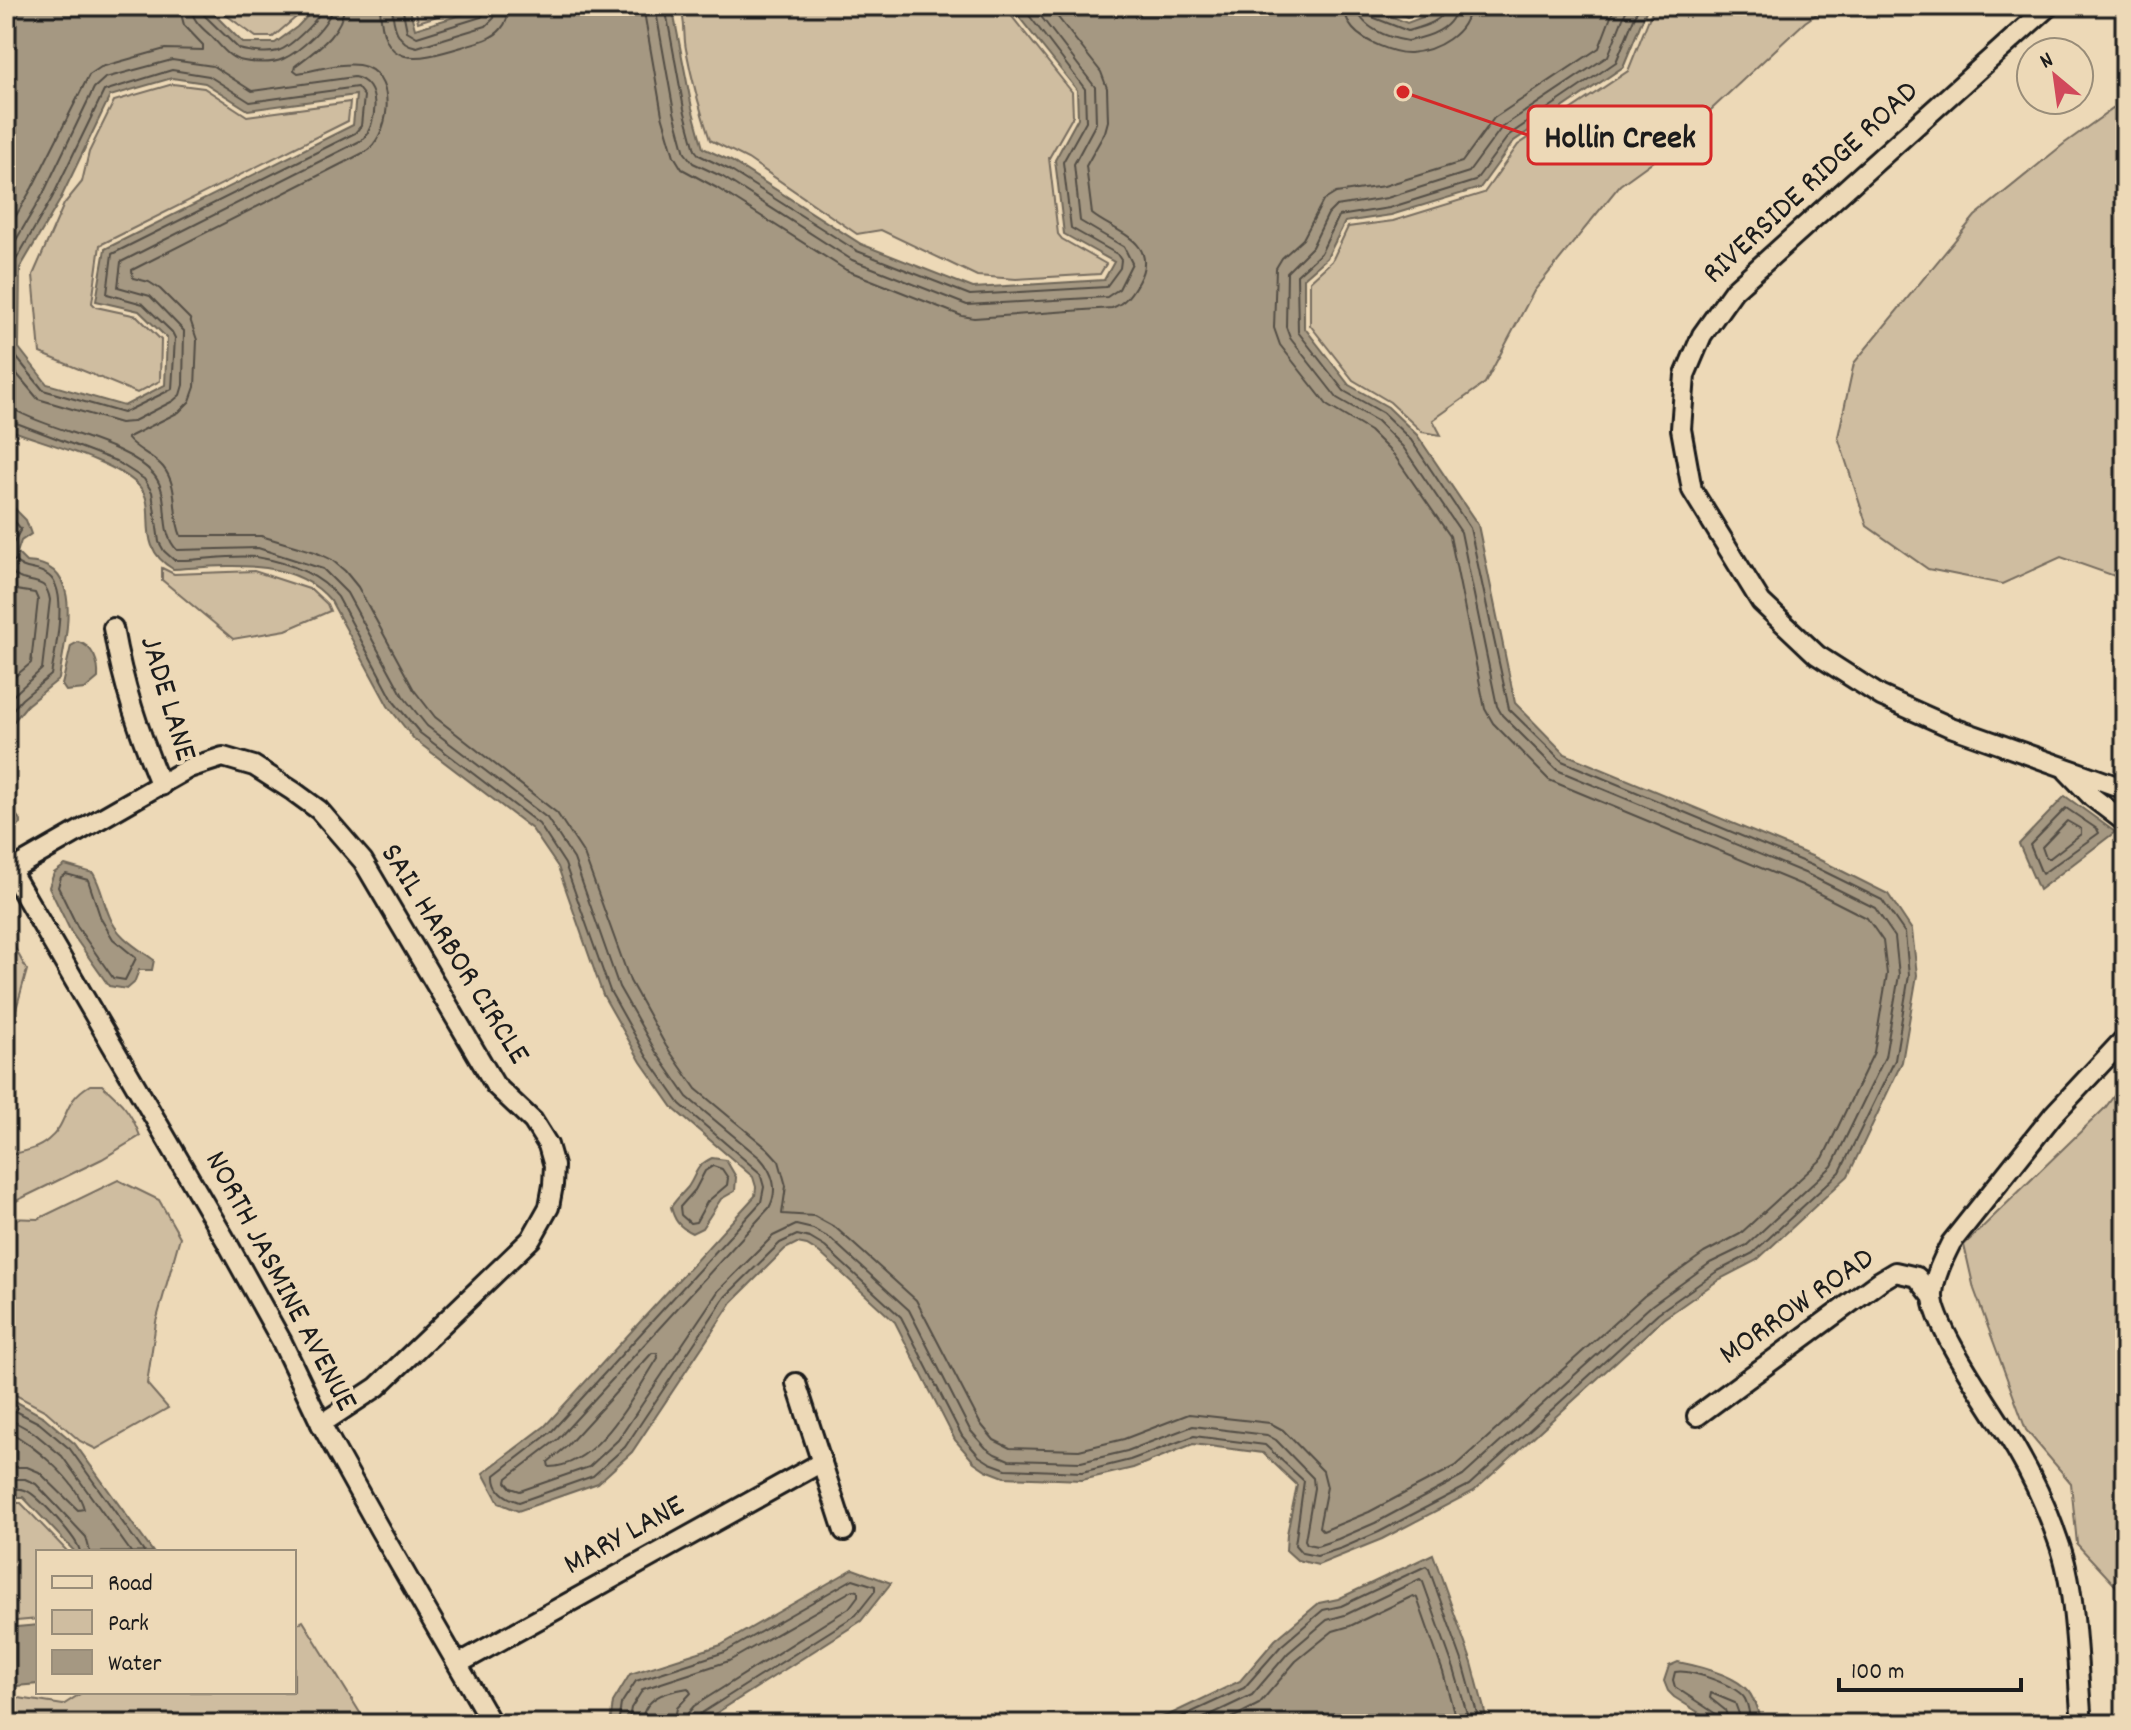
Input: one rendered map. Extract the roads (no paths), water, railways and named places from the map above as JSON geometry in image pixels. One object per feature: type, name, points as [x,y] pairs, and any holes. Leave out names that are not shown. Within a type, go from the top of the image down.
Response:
[{"type":"street","name":"RIVERSIDE RIDGE ROAD","points":[[2049,6],[1734,290],[1702,335],[1685,375],[1681,429],[1692,490],[1703,510],[1761,602],[1817,655],[1881,696],[1948,726],[2125,789]]},
{"type":"street","name":"JADE LANE","points":[[113,628],[137,730],[161,786]]},
{"type":"street","name":"SAIL HARBOR CIRCLE","points":[[8,866],[161,786],[189,768],[223,757],[254,766],[319,810],[363,861],[495,1085],[533,1121],[548,1145],[554,1166],[549,1207],[531,1239],[377,1387],[321,1424]]},
{"type":"street","name":"RIVERSIDE RIDGE ROAD","points":[[2063,766],[2092,797],[2125,822]]},
{"type":"street","name":"NORTH JASMINE AVENUE","points":[[8,866],[281,1340],[321,1424],[492,1724]]},
{"type":"street","points":[[2082,1724],[2070,1586],[2060,1546],[2017,1450],[1951,1344],[1932,1296],[1951,1243],[2053,1115],[2125,1038]]},
{"type":"street","name":"MORROW ROAD","points":[[1697,1416],[1895,1272],[1917,1277],[1932,1296]]},
{"type":"street","points":[[796,1383],[844,1531]]},
{"type":"street","name":"MARY LANE","points":[[458,1664],[822,1462]]},
{"type":"water","points":[[6,6],[206,6],[243,43],[275,43],[297,27],[317,6],[409,6],[415,29],[490,6],[672,6],[703,148],[731,161],[861,244],[973,288],[1104,280],[1114,262],[1064,234],[1055,160],[1078,118],[1077,90],[1015,12],[1014,6],[1367,6],[1407,23],[1436,12],[1441,6],[1648,6],[1623,67],[1514,141],[1480,188],[1391,215],[1345,222],[1327,258],[1304,278],[1304,327],[1349,385],[1388,407],[1417,435],[1478,525],[1515,703],[1565,754],[1814,857],[1888,894],[1912,930],[1917,975],[1902,1062],[1848,1176],[1757,1260],[1720,1279],[1663,1319],[1474,1491],[1382,1539],[1318,1565],[1297,1560],[1286,1550],[1297,1485],[1263,1453],[1193,1444],[1133,1468],[1082,1480],[1004,1477],[986,1470],[974,1462],[955,1440],[895,1322],[820,1253],[797,1243],[785,1249],[732,1302],[632,1452],[598,1483],[518,1511],[499,1503],[483,1473],[545,1426],[755,1196],[753,1177],[674,1109],[641,1062],[603,995],[558,867],[532,829],[414,739],[388,706],[331,601],[316,587],[278,570],[236,566],[173,569],[153,549],[145,495],[129,477],[98,461],[13,431],[6,425]],"holes":[[[172,78],[205,83],[248,110],[356,95],[353,125],[105,249],[96,301],[139,311],[167,338],[165,385],[124,406],[47,384],[19,348],[20,268],[59,202],[110,96]]]},
{"type":"water","points":[[6,503],[26,520],[31,534],[21,541],[17,553],[26,562],[45,566],[58,575],[68,606],[59,679],[27,705],[6,731]]},
{"type":"water","points":[[78,642],[88,647],[94,656],[98,678],[85,689],[66,691],[62,685],[71,646]]},
{"type":"water","points":[[2065,796],[2115,832],[2039,890],[2019,844]]},
{"type":"water","points":[[6,802],[21,821],[9,833],[6,832]]},
{"type":"water","points":[[65,865],[93,873],[112,923],[128,941],[154,960],[152,970],[139,970],[134,983],[127,989],[109,986],[71,932],[49,887],[54,873]]},
{"type":"water","points":[[712,1158],[726,1160],[736,1177],[735,1191],[721,1199],[702,1228],[692,1233],[678,1223],[671,1207],[688,1187],[699,1167]]},
{"type":"water","points":[[6,1396],[44,1417],[75,1444],[152,1550],[73,1550],[23,1497],[6,1497]]},
{"type":"water","points":[[1433,1554],[1472,1663],[1488,1724],[1141,1724],[1171,1714],[1240,1681],[1275,1640],[1319,1603],[1338,1599]]},
{"type":"water","points":[[853,1569],[891,1583],[861,1621],[699,1724],[610,1724],[613,1702],[630,1674],[721,1645]]},
{"type":"water","points":[[36,1625],[36,1684],[6,1687],[6,1628]]},
{"type":"water","points":[[1678,1662],[1716,1672],[1742,1685],[1752,1697],[1759,1715],[1755,1724],[1717,1724],[1674,1697],[1664,1681],[1669,1666]]},
{"type":"place","name":"Hollin Creek","points":[[1403,92]]}]
